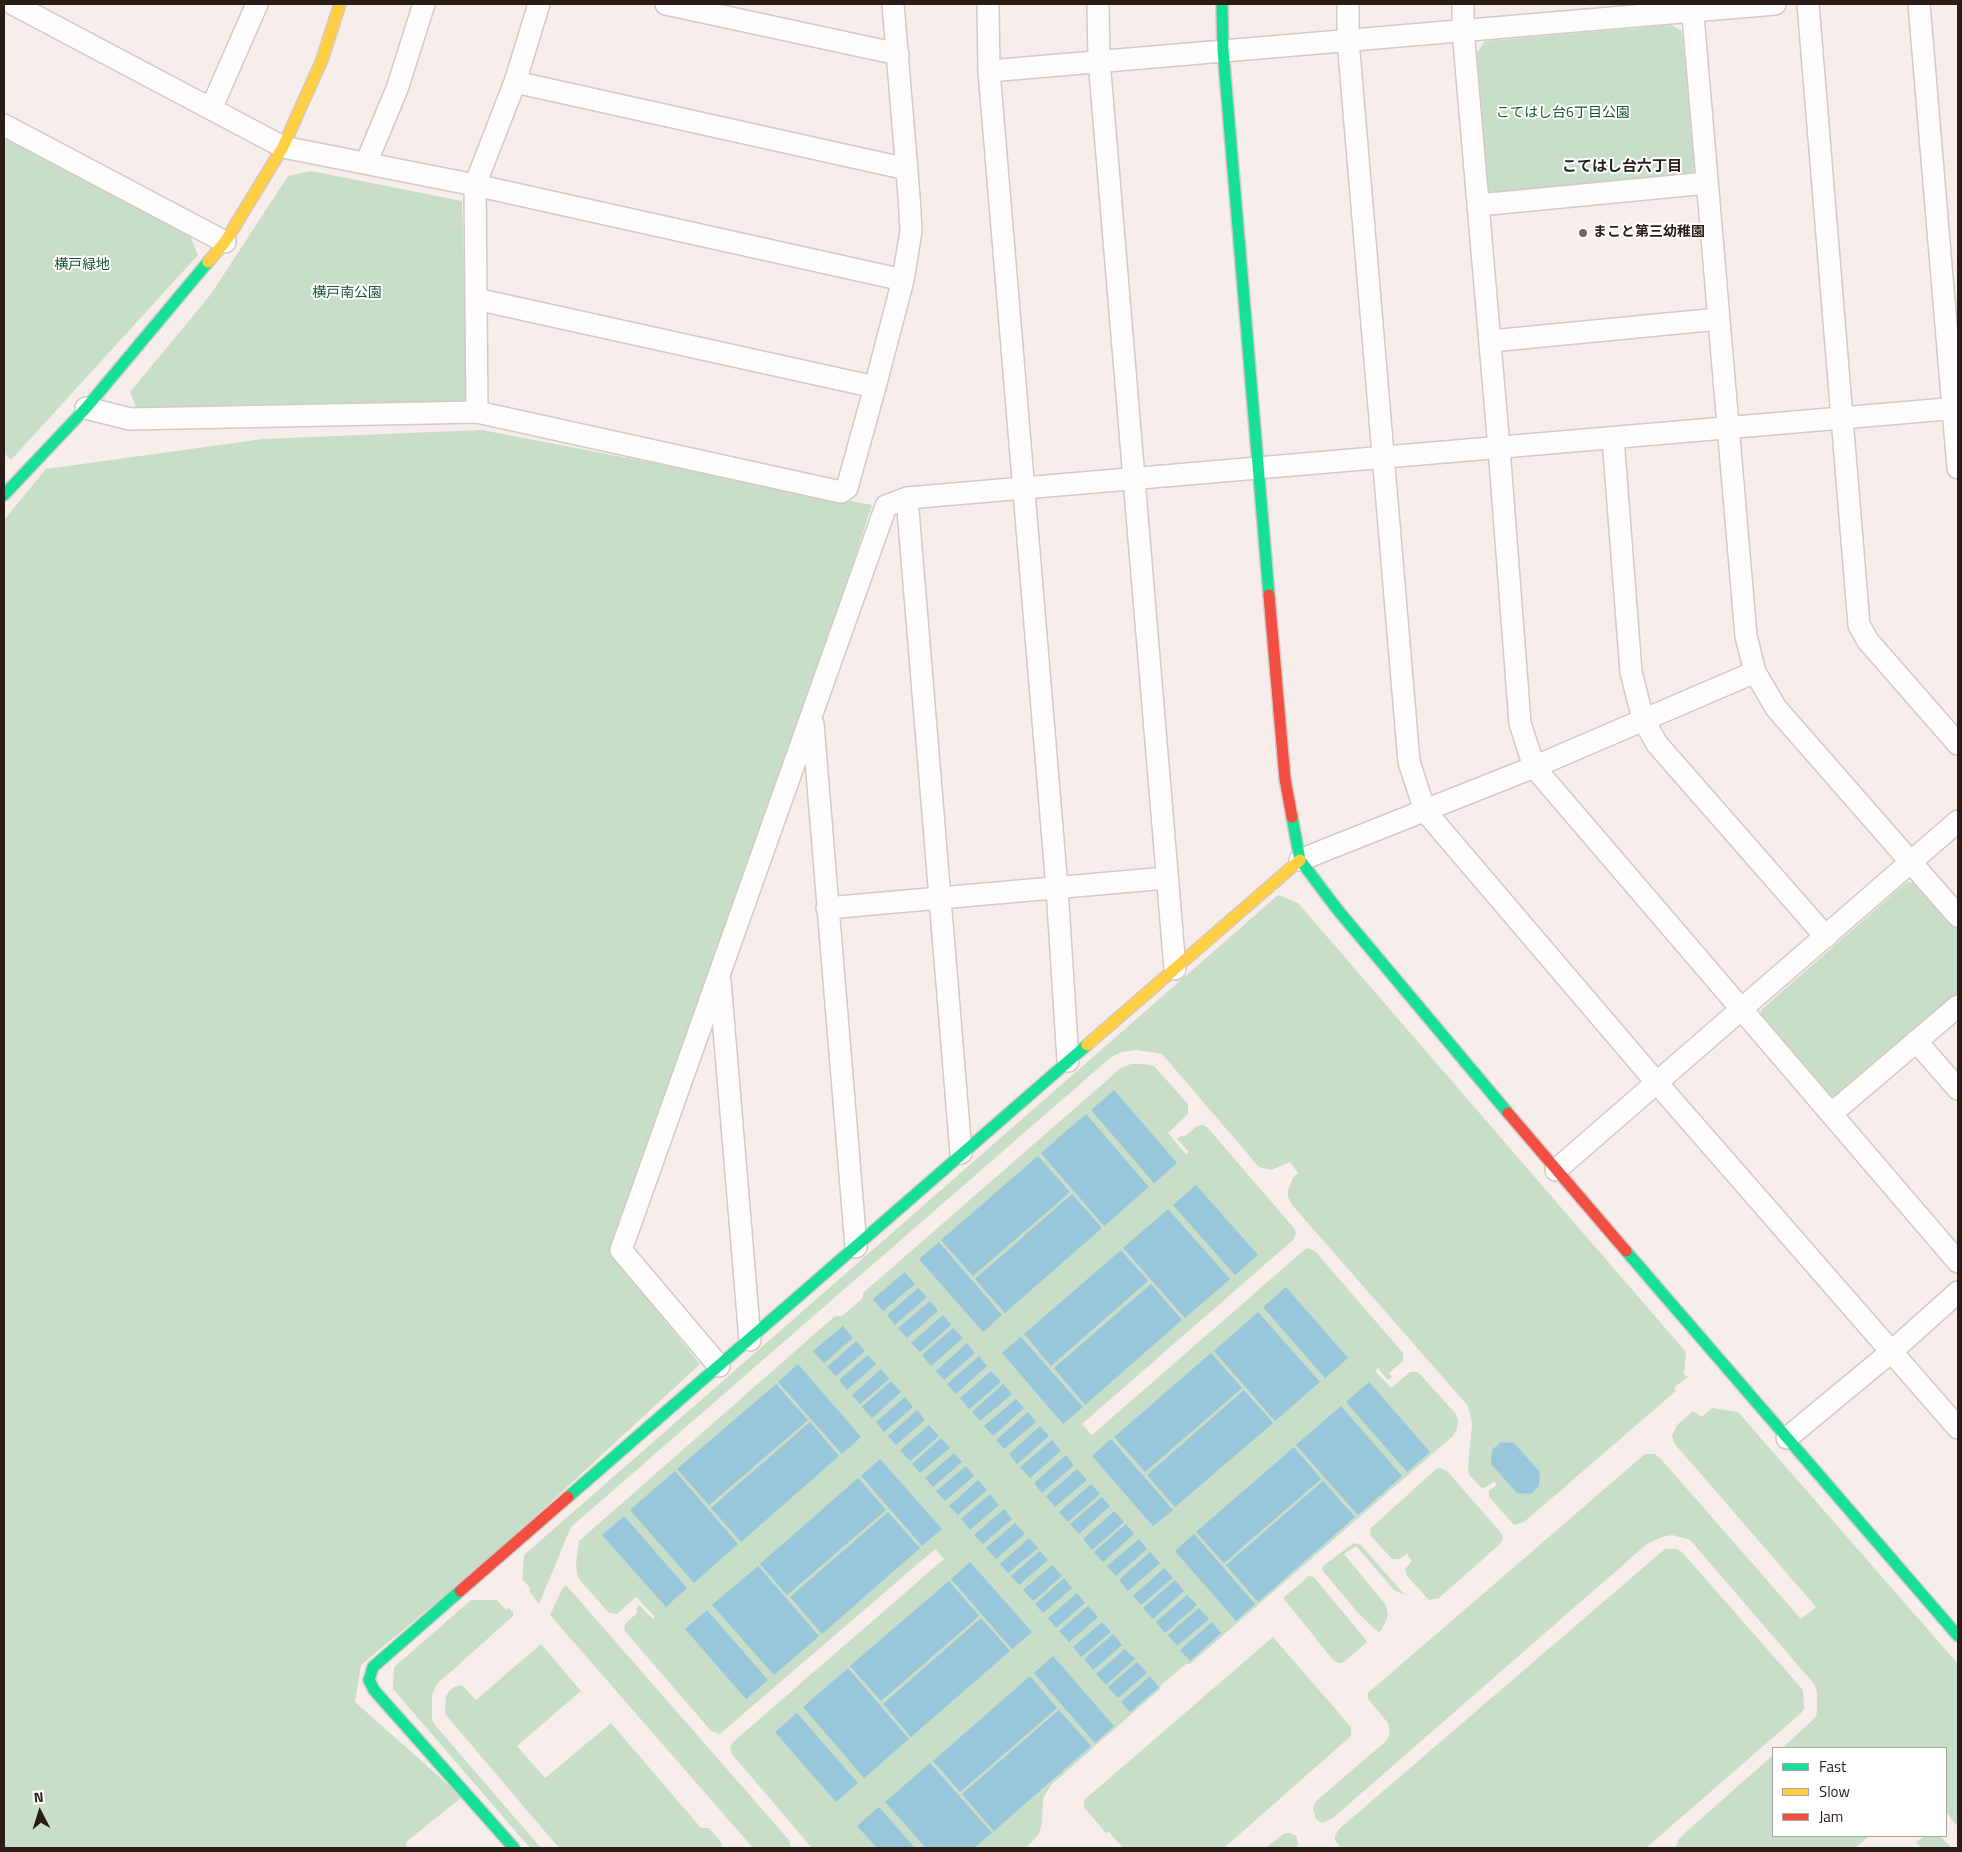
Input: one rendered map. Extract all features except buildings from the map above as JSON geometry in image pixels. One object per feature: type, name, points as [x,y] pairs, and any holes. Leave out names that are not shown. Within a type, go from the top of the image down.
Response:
[{"type":"street","points":[[13,4],[283,147],[475,185],[903,280]]},
{"type":"street","points":[[4,495],[86,408],[225,242],[283,147],[322,60],[340,4]]},
{"type":"street","points":[[366,163],[397,89],[424,4]]},
{"type":"street","points":[[477,412],[475,185],[516,82],[539,4]]},
{"type":"street","points":[[666,4],[898,54]]},
{"type":"street","points":[[86,408],[130,419],[477,412],[841,492],[847,488],[875,387],[903,280],[911,231],[893,4]]},
{"type":"street","points":[[988,4],[990,70],[1057,888],[1068,1061]]},
{"type":"street","points":[[1098,4],[1099,60],[1175,969]]},
{"type":"street","points":[[1222,4],[1223,50],[1285,779],[1300,860],[1337,909],[1556,1170],[1958,1636]]},
{"type":"street","points":[[1348,4],[1348,40],[1409,762],[1425,811],[1657,1083],[1958,1428]]},
{"type":"street","points":[[1463,4],[1463,30],[1500,448],[1520,723],[1534,767],[1958,1262]]},
{"type":"street","points":[[990,70],[1463,30],[1576,12],[1775,4]]},
{"type":"street","points":[[1808,4],[1841,417],[1860,625],[1868,640],[1958,744]]},
{"type":"street","points":[[1920,4],[1956,408],[1958,468]]},
{"type":"street","points":[[210,109],[253,5]]},
{"type":"street","points":[[1692,7],[1746,636],[1755,672],[1776,708],[1958,916]]},
{"type":"street","points":[[516,82],[907,169]]},
{"type":"street","points":[[4,125],[225,242]]},
{"type":"street","points":[[1478,205],[1707,183]]},
{"type":"street","points":[[476,299],[875,387]]},
{"type":"street","points":[[1491,341],[1719,320]]},
{"type":"street","points":[[718,1366],[621,1250],[886,506],[906,498],[1956,408]]},
{"type":"street","points":[[1613,438],[1631,672],[1643,719],[1657,744],[1826,937]]},
{"type":"street","points":[[906,498],[961,1153]]},
{"type":"street","points":[[514,1848],[374,1690],[369,1680],[373,1668],[750,1340],[961,1153],[1300,860],[1534,767],[1755,672]]},
{"type":"street","points":[[812,717],[856,1247]]},
{"type":"street","points":[[1556,1170],[1958,821]]},
{"type":"street","points":[[827,908],[1166,878]]},
{"type":"street","points":[[719,974],[750,1340]]},
{"type":"street","points":[[1831,1114],[1958,1006]]},
{"type":"street","points":[[1916,1041],[1958,1089]]},
{"type":"street","points":[[1787,1438],[1892,1352],[1958,1292]]},
{"type":"green space","name":"こてはし台6丁目公園","points":[[1672,25],[1682,31],[1696,172],[1690,181],[1497,199],[1485,192],[1475,56],[1485,41]]},
{"type":"green space","name":"横戸緑地","points":[[4,136],[189,233],[198,255],[11,460],[4,453]]},
{"type":"green space","name":"横戸南公園","points":[[311,171],[462,201],[468,406],[137,410],[130,392],[211,294],[288,176]]},
{"type":"green space","points":[[482,430],[872,505],[784,774],[611,1254],[700,1364],[499,1550],[361,1665],[355,1702],[462,1797],[406,1842],[407,1848],[4,1848],[4,520],[46,469],[263,439]]},
{"type":"green space","points":[[1907,882],[1918,883],[1958,930],[1958,1002],[1843,1100],[1827,1099],[1761,1023],[1761,1010]]},
{"type":"green space","points":[[1278,895],[1298,903],[1686,1352],[1684,1374],[1689,1378],[1686,1378],[1674,1388],[1676,1391],[1524,1522],[1514,1525],[1489,1497],[1489,1491],[1497,1485],[1494,1481],[1482,1488],[1469,1475],[1472,1423],[1468,1406],[1292,1205],[1288,1197],[1288,1190],[1293,1178],[1298,1173],[1290,1162],[1271,1170],[1259,1167],[1162,1054],[1137,1050],[1121,1052],[1110,1058],[571,1527],[539,1604],[529,1591],[531,1589],[522,1579],[524,1555]]},
{"type":"green space","points":[[1131,1064],[1154,1066],[1188,1104],[1188,1114],[1168,1133],[1186,1154],[1189,1152],[1177,1139],[1182,1135],[1184,1137],[1197,1126],[1207,1127],[1294,1228],[1296,1233],[1293,1240],[1082,1424],[1092,1435],[1308,1248],[1315,1251],[1403,1353],[1403,1361],[1389,1373],[1392,1377],[1388,1380],[1378,1368],[1375,1371],[1391,1388],[1410,1372],[1418,1372],[1456,1414],[1458,1420],[1457,1429],[1453,1436],[1190,1664],[1186,1664],[1161,1685],[1160,1689],[1051,1785],[1043,1798],[1042,1822],[1039,1834],[1026,1848],[812,1848],[731,1753],[730,1747],[733,1742],[944,1559],[935,1549],[720,1734],[711,1731],[624,1630],[625,1624],[638,1612],[636,1609],[639,1605],[653,1619],[655,1617],[636,1597],[617,1614],[609,1613],[578,1578],[576,1564],[579,1541],[835,1316],[842,1316],[863,1298],[863,1293],[1121,1068]]},
{"type":"green space","points":[[1712,1408],[1738,1412],[1958,1664],[1958,1827],[1947,1813],[1947,1747],[1783,1747],[1815,1718],[1817,1712],[1817,1692],[1815,1685],[1690,1540],[1672,1535],[1662,1537],[1647,1544],[1333,1818],[1322,1823],[1316,1819],[1313,1808],[1316,1801],[1386,1741],[1390,1734],[1388,1723],[1368,1699],[1368,1693],[1645,1454],[1655,1454],[1661,1459],[1801,1619],[1816,1607],[1674,1443],[1672,1436],[1677,1425],[1693,1411],[1702,1417]]},
{"type":"green space","points":[[1440,1468],[1447,1471],[1502,1534],[1503,1539],[1500,1544],[1439,1598],[1429,1600],[1407,1576],[1405,1569],[1412,1561],[1407,1554],[1399,1559],[1392,1559],[1371,1536],[1370,1529],[1436,1469]]},
{"type":"green space","points":[[1354,1543],[1361,1545],[1405,1595],[1394,1590],[1356,1546],[1344,1554],[1386,1605],[1388,1615],[1381,1631],[1378,1632],[1358,1613],[1322,1570],[1323,1566]]},
{"type":"green space","points":[[1665,1549],[1677,1549],[1682,1552],[1803,1690],[1804,1709],[1800,1714],[1646,1848],[1341,1848],[1335,1840],[1339,1829]]},
{"type":"green space","points":[[1309,1576],[1314,1577],[1366,1640],[1366,1643],[1344,1662],[1334,1661],[1283,1598]]},
{"type":"green space","points":[[566,1585],[789,1840],[791,1848],[753,1848],[550,1615],[562,1589]]},
{"type":"green space","points":[[471,1600],[497,1600],[506,1610],[509,1608],[513,1612],[513,1616],[437,1684],[432,1695],[432,1719],[435,1725],[541,1848],[530,1848],[393,1689],[394,1667]]},
{"type":"green space","points":[[1273,1637],[1351,1727],[1351,1736],[1224,1848],[1123,1848],[1109,1832],[1106,1833],[1084,1807],[1084,1800]]},
{"type":"green space","points":[[541,1644],[581,1691],[517,1746],[545,1778],[611,1723],[701,1828],[709,1828],[721,1842],[722,1848],[559,1848],[445,1714],[446,1696],[450,1690],[462,1685],[476,1700]]},
{"type":"green space","points":[[1772,1756],[1772,1837],[1868,1837],[1855,1848],[1676,1848],[1678,1840]]},
{"type":"green space","points":[[1285,1833],[1296,1836],[1297,1848],[1265,1848]]},
{"type":"green space","points":[[1924,1837],[1941,1837],[1952,1848],[1921,1848],[1916,1842]]},
{"type":"water","points":[[1114,1090],[1177,1163],[1154,1183],[1091,1110]]},
{"type":"water","points":[[1086,1114],[1149,1187],[1104,1226],[1041,1153]]},
{"type":"water","points":[[1038,1156],[1070,1192],[973,1276],[941,1240]]},
{"type":"water","points":[[1196,1185],[1258,1255],[1235,1275],[1173,1205]]},
{"type":"water","points":[[1072,1194],[1102,1228],[1005,1313],[975,1279]]},
{"type":"water","points":[[1168,1209],[1230,1279],[1185,1318],[1123,1248]]},
{"type":"water","points":[[939,1242],[1002,1315],[983,1332],[919,1259]]},
{"type":"water","points":[[1121,1250],[1148,1281],[1051,1366],[1024,1334]]},
{"type":"water","points":[[905,1272],[915,1284],[883,1311],[873,1299]]},
{"type":"water","points":[[1151,1284],[1182,1320],[1085,1405],[1054,1368]]},
{"type":"water","points":[[1286,1287],[1348,1358],[1325,1378],[1263,1307]]},
{"type":"water","points":[[918,1288],[927,1297],[895,1325],[887,1315]]},
{"type":"water","points":[[930,1301],[938,1311],[907,1338],[898,1328]]},
{"type":"water","points":[[1258,1312],[1320,1382],[1275,1421],[1214,1351]]},
{"type":"water","points":[[943,1315],[951,1325],[920,1352],[911,1343]]},
{"type":"water","points":[[843,1326],[853,1338],[824,1363],[813,1351]]},
{"type":"water","points":[[953,1328],[963,1338],[931,1366],[922,1355]]},
{"type":"water","points":[[1021,1337],[1083,1407],[1063,1424],[1002,1353]]},
{"type":"water","points":[[856,1341],[865,1351],[836,1376],[827,1367]]},
{"type":"water","points":[[967,1343],[975,1353],[944,1380],[936,1371]]},
{"type":"water","points":[[1211,1353],[1242,1388],[1145,1472],[1114,1437]]},
{"type":"water","points":[[868,1355],[876,1364],[847,1390],[839,1380]]},
{"type":"water","points":[[979,1356],[987,1366],[956,1394],[947,1384]]},
{"type":"water","points":[[798,1364],[861,1437],[842,1454],[778,1382]]},
{"type":"water","points":[[881,1369],[889,1379],[860,1404],[852,1395]]},
{"type":"water","points":[[991,1371],[1001,1382],[969,1409],[960,1398]]},
{"type":"water","points":[[891,1381],[901,1392],[872,1418],[862,1407]]},
{"type":"water","points":[[1369,1382],[1430,1452],[1407,1472],[1346,1402]]},
{"type":"water","points":[[776,1384],[808,1420],[709,1505],[677,1469]]},
{"type":"water","points":[[1003,1384],[1012,1394],[980,1421],[972,1412]]},
{"type":"water","points":[[1244,1390],[1273,1423],[1175,1507],[1147,1475]]},
{"type":"water","points":[[905,1397],[913,1407],[884,1432],[876,1422]]},
{"type":"water","points":[[1016,1399],[1024,1408],[993,1436],[984,1426]]},
{"type":"water","points":[[1341,1406],[1402,1476],[1358,1515],[1296,1445]]},
{"type":"water","points":[[917,1410],[925,1420],[896,1445],[888,1436]]},
{"type":"water","points":[[1028,1412],[1036,1422],[1004,1449],[996,1440]]},
{"type":"water","points":[[810,1422],[839,1456],[741,1542],[711,1508]]},
{"type":"water","points":[[929,1425],[939,1436],[910,1461],[900,1450]]},
{"type":"water","points":[[1040,1426],[1049,1436],[1017,1464],[1009,1454]]},
{"type":"water","points":[[941,1438],[950,1448],[920,1473],[912,1464]]},
{"type":"water","points":[[1111,1439],[1173,1510],[1153,1526],[1092,1456]]},
{"type":"water","points":[[1052,1440],[1061,1451],[1030,1478],[1020,1467]]},
{"type":"water","points":[[1501,1442],[1514,1443],[1540,1472],[1539,1486],[1531,1494],[1517,1493],[1491,1464],[1492,1450]]},
{"type":"water","points":[[1294,1447],[1321,1479],[1224,1563],[1196,1532]]},
{"type":"water","points":[[954,1453],[962,1462],[933,1487],[925,1478]]},
{"type":"water","points":[[1066,1455],[1074,1465],[1042,1493],[1034,1483]]},
{"type":"water","points":[[880,1459],[942,1529],[922,1546],[861,1476]]},
{"type":"water","points":[[966,1466],[974,1476],[945,1501],[936,1491]]},
{"type":"water","points":[[1077,1469],[1087,1480],[1055,1507],[1046,1496]]},
{"type":"water","points":[[675,1471],[738,1544],[694,1583],[630,1510]]},
{"type":"water","points":[[858,1478],[886,1510],[787,1595],[760,1564]]},
{"type":"water","points":[[978,1480],[987,1490],[958,1515],[949,1506]]},
{"type":"water","points":[[1323,1481],[1355,1517],[1258,1602],[1226,1565]]},
{"type":"water","points":[[1091,1484],[1100,1494],[1068,1522],[1059,1512]]},
{"type":"water","points":[[990,1494],[999,1505],[970,1530],[961,1519]]},
{"type":"water","points":[[1102,1497],[1110,1506],[1079,1534],[1070,1524]]},
{"type":"water","points":[[1004,1509],[1012,1519],[983,1544],[974,1535]]},
{"type":"water","points":[[1114,1511],[1124,1522],[1092,1550],[1083,1539]]},
{"type":"water","points":[[888,1512],[920,1548],[822,1634],[790,1597]]},
{"type":"water","points":[[624,1516],[687,1588],[666,1607],[602,1535]]},
{"type":"water","points":[[1015,1523],[1025,1534],[996,1559],[986,1548]]},
{"type":"water","points":[[1126,1524],[1134,1534],[1103,1562],[1094,1552]]},
{"type":"water","points":[[1194,1534],[1255,1604],[1236,1621],[1175,1551]]},
{"type":"water","points":[[1029,1538],[1038,1548],[1008,1573],[1000,1564]]},
{"type":"water","points":[[1139,1539],[1147,1549],[1116,1576],[1107,1566]]},
{"type":"water","points":[[1040,1551],[1048,1560],[1019,1585],[1011,1576]]},
{"type":"water","points":[[1150,1552],[1160,1563],[1128,1591],[1119,1580]]},
{"type":"water","points":[[970,1562],[1032,1632],[1012,1649],[951,1579]]},
{"type":"water","points":[[1052,1565],[1062,1576],[1033,1601],[1023,1590]]},
{"type":"water","points":[[758,1566],[819,1636],[774,1675],[712,1605]]},
{"type":"water","points":[[1164,1568],[1173,1578],[1141,1605],[1133,1596]]},
{"type":"water","points":[[1064,1578],[1072,1588],[1043,1613],[1035,1604]]},
{"type":"water","points":[[1175,1580],[1184,1591],[1153,1619],[1143,1608]]},
{"type":"water","points":[[949,1581],[979,1616],[881,1701],[850,1666]]},
{"type":"water","points":[[1077,1593],[1085,1603],[1056,1628],[1048,1618]]},
{"type":"water","points":[[1187,1595],[1197,1605],[1165,1633],[1156,1622]]},
{"type":"water","points":[[1088,1606],[1098,1617],[1069,1642],[1059,1631]]},
{"type":"water","points":[[1199,1608],[1209,1619],[1177,1646],[1168,1635]]},
{"type":"water","points":[[707,1610],[768,1680],[746,1699],[685,1629]]},
{"type":"water","points":[[981,1618],[1010,1651],[911,1737],[883,1704]]},
{"type":"water","points":[[1102,1622],[1111,1632],[1081,1657],[1073,1647]]},
{"type":"water","points":[[1212,1622],[1221,1633],[1190,1661],[1180,1650]]},
{"type":"water","points":[[1113,1634],[1122,1645],[1093,1670],[1084,1659]]},
{"type":"water","points":[[1125,1649],[1135,1659],[1106,1685],[1096,1674]]},
{"type":"water","points":[[1053,1656],[1114,1726],[1095,1743],[1034,1673]]},
{"type":"water","points":[[1137,1662],[1147,1673],[1118,1698],[1108,1687]]},
{"type":"water","points":[[848,1668],[909,1739],[864,1778],[803,1707]]},
{"type":"water","points":[[1030,1676],[1057,1708],[960,1792],[933,1761]]},
{"type":"water","points":[[1150,1676],[1159,1687],[1130,1712],[1121,1702]]},
{"type":"water","points":[[1059,1710],[1091,1746],[994,1831],[962,1794]]},
{"type":"water","points":[[797,1713],[858,1783],[836,1802],[775,1732]]},
{"type":"water","points":[[930,1763],[992,1833],[974,1848],[926,1848],[885,1802]]},
{"type":"water","points":[[879,1807],[915,1848],[877,1848],[857,1826]]},
{"type":"traffic: fast","points":[[1222,4],[1223,50],[1269,595]]},
{"type":"traffic: fast","points":[[4,495],[86,408],[208,262]]},
{"type":"traffic: fast","points":[[1292,817],[1300,860],[1337,909],[1508,1113]]},
{"type":"traffic: fast","points":[[568,1497],[1087,1045]]},
{"type":"traffic: fast","points":[[1626,1251],[1958,1636]]},
{"type":"traffic: fast","points":[[460,1591],[373,1667],[369,1680],[374,1690],[514,1848]]},
{"type":"traffic: slow","points":[[208,262],[225,242],[283,147],[322,60],[340,4]]},
{"type":"traffic: slow","points":[[1087,1045],[1300,860]]},
{"type":"traffic: jam","points":[[1269,595],[1285,779],[1292,817]]},
{"type":"traffic: jam","points":[[1508,1113],[1626,1251]]},
{"type":"traffic: jam","points":[[460,1591],[568,1497]]},
{"type":"place","name":"まこと第三幼稚園","points":[[1583,233]]},
{"type":"district","name":"こてはし台六丁目","points":[[1622,167]]}]
